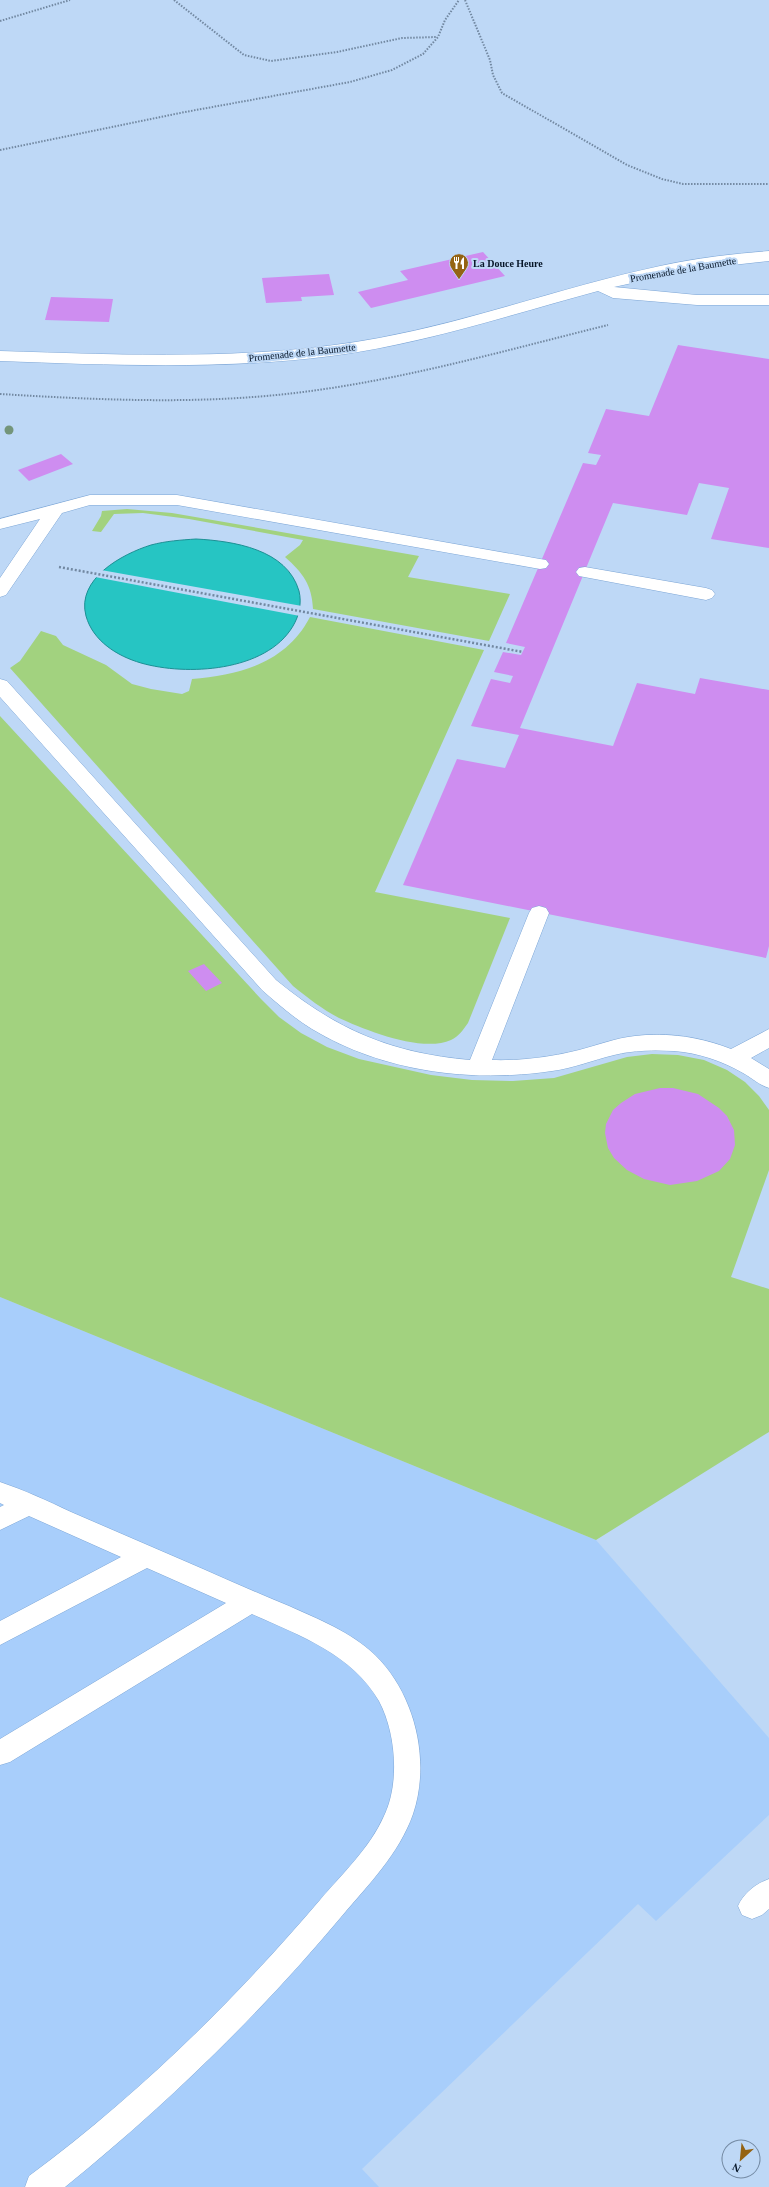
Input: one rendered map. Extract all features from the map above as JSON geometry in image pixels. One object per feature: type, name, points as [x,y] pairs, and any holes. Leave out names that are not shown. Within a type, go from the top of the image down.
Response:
[{"type":"street","name":"Promenade de la Baumette","points":[[0,356],[159,361],[219,360],[324,351],[378,343],[482,319],[597,285],[665,270],[745,257],[769,256]]},
{"type":"street","points":[[665,270],[668,280],[675,288],[697,300]]},
{"type":"street","name":"Promenade de la Baumette","points":[[597,285],[613,293],[697,300],[769,300]]},
{"type":"street","points":[[0,524],[90,500],[177,500],[540,564]]},
{"type":"street","points":[[0,591],[55,510]]},
{"type":"street","points":[[585,572],[706,594]]},
{"type":"street","points":[[0,685],[269,985],[296,1008],[328,1028],[363,1044],[403,1056],[440,1064],[478,1067],[516,1067],[554,1063],[587,1056],[614,1047],[645,1042],[676,1043],[708,1049],[732,1057],[755,1069],[769,1080]]},
{"type":"street","points":[[478,1067],[539,912]]},
{"type":"street","points":[[732,1057],[751,1049],[769,1037]]},
{"type":"street","points":[[0,1492],[251,1601],[313,1629],[342,1645],[367,1665],[386,1690],[400,1719],[407,1750],[406,1782],[399,1813],[383,1844],[299,1947],[227,2024],[148,2098],[40,2187]]},
{"type":"street","points":[[0,1519],[28,1504]]},
{"type":"street","points":[[0,1634],[146,1556]]},
{"type":"street","points":[[0,1753],[251,1601]]},
{"type":"path","points":[[0,21],[70,0]]},
{"type":"path","points":[[174,0],[244,55],[271,61],[337,52],[402,38],[438,37]]},
{"type":"path","points":[[0,150],[185,112],[350,82],[392,70],[423,54],[438,37],[445,20],[459,0]]},
{"type":"path","points":[[465,0],[490,60],[492,75],[502,93],[627,165],[662,179],[683,184],[769,184]]},
{"type":"path","points":[[92,573],[523,652]]},
{"type":"shaded area","points":[[127,509],[172,513],[419,556],[408,577],[510,594],[489,641],[313,609],[311,593],[302,574],[285,557],[300,545],[303,540],[189,519],[143,513],[114,514],[101,532],[92,531],[101,516],[102,511]]},
{"type":"shaded area","points":[[196,539],[226,542],[257,550],[283,565],[293,577],[299,591],[299,609],[293,626],[281,641],[264,653],[245,661],[224,667],[180,669],[159,667],[132,660],[115,652],[100,640],[89,625],[86,616],[85,603],[88,591],[104,570],[115,562],[139,549],[151,545],[179,540]]},
{"type":"shaded area","points":[[310,617],[484,650],[375,892],[510,918],[468,1023],[459,1035],[451,1040],[425,1044],[378,1034],[333,1015],[293,986],[10,668],[20,661],[41,631],[56,636],[63,645],[106,665],[132,684],[182,694],[189,691],[192,679],[244,670],[275,656],[288,646],[300,633]]},
{"type":"shaded area","points":[[0,716],[261,999],[279,1017],[301,1033],[327,1047],[359,1059],[431,1075],[472,1080],[513,1081],[554,1078],[627,1057],[652,1054],[678,1055],[704,1060],[727,1070],[745,1082],[759,1096],[769,1110],[769,1170],[731,1277],[769,1289],[769,1432],[596,1540],[0,1297]]},
{"type":"shaded area","points":[[0,1297],[596,1540],[769,1738],[769,1815],[656,1921],[638,1904],[362,2169],[379,2187],[0,2187]]},
{"type":"pier","points":[[101,570],[302,606],[301,613],[300,616],[95,577]]},
{"type":"building","points":[[483,252],[505,276],[371,308],[358,292],[408,280],[400,271]]},
{"type":"building","points":[[329,274],[334,295],[301,297],[302,301],[266,303],[262,278]]},
{"type":"building","points":[[51,297],[113,299],[109,322],[45,320]]},
{"type":"building","points":[[678,345],[769,359],[769,548],[711,539],[729,488],[699,483],[687,515],[613,503],[520,728],[613,746],[637,683],[695,694],[700,678],[769,690],[769,946],[766,958],[403,885],[457,759],[505,768],[519,735],[471,726],[491,679],[510,683],[513,676],[494,672],[503,652],[521,655],[525,647],[506,643],[583,463],[596,465],[601,455],[588,453],[606,409],[649,416]]},
{"type":"building","points":[[61,454],[73,464],[29,481],[18,470]]},
{"type":"building","points":[[204,964],[222,983],[206,991],[188,971]]},
{"type":"building","points":[[660,1088],[673,1088],[698,1094],[719,1108],[727,1116],[734,1130],[735,1145],[730,1159],[719,1171],[697,1181],[670,1185],[644,1179],[627,1170],[614,1158],[608,1148],[605,1133],[606,1124],[613,1110],[635,1094]]},
{"type":"place","name":"La Douce Heure","points":[[459,280]]}]
